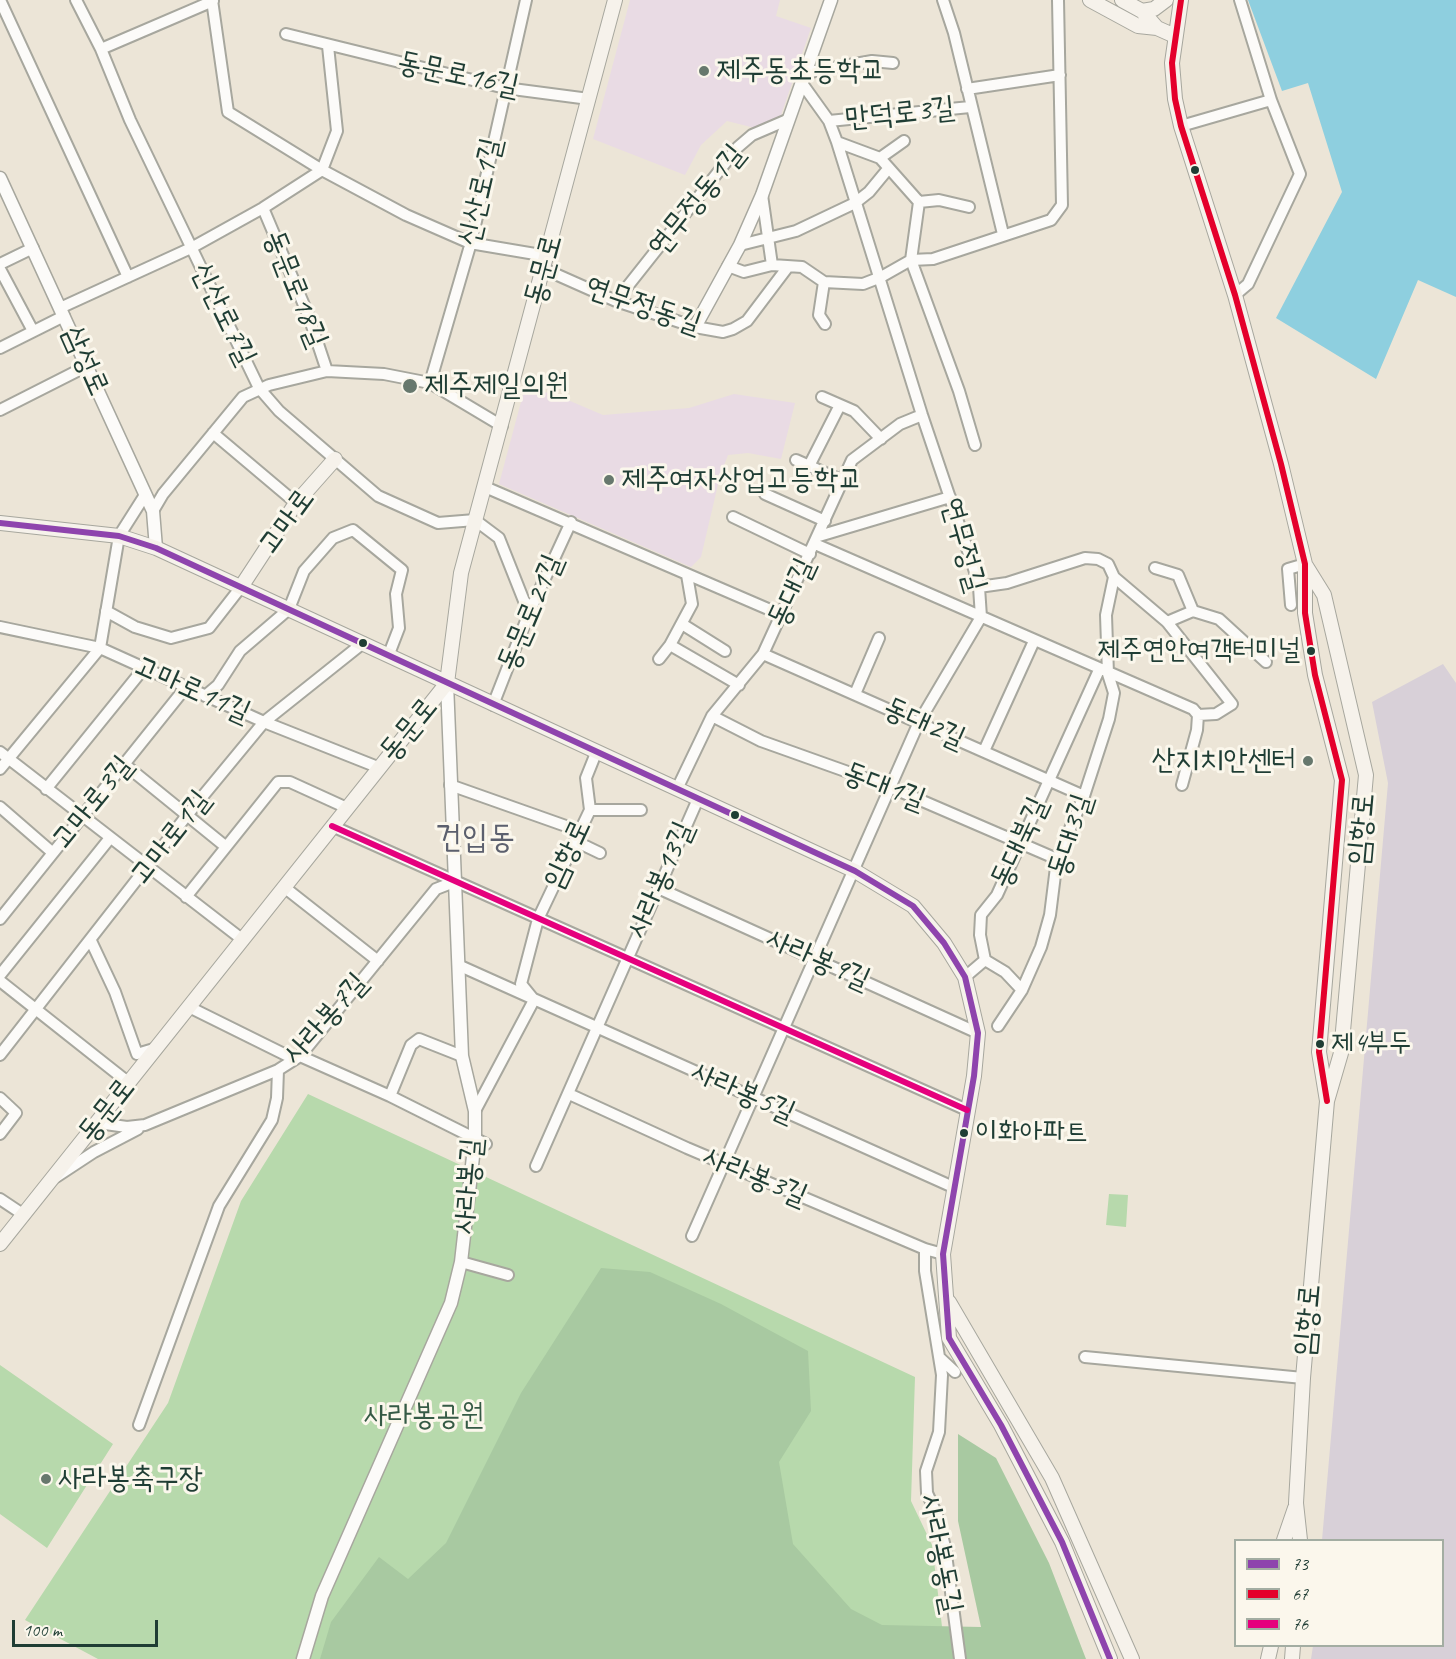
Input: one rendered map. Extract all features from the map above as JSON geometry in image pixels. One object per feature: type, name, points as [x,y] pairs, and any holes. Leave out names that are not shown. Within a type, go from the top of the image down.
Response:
[{"type":"main road","name":"동문로","points":[[0,1244],[447,682],[459,584],[615,0]]},
{"type":"main road","points":[[1090,0],[1138,26],[1157,28],[1175,36]]},
{"type":"main road","points":[[1122,0],[1142,12],[1157,28]]},
{"type":"main road","points":[[1142,12],[1154,9],[1166,0]]},
{"type":"main road","name":"임항로","points":[[1180,0],[1173,76],[1181,126],[1235,295],[1305,564],[1305,613],[1315,675],[1342,780],[1319,1052],[1327,1101]]},
{"type":"main road","name":"고마로","points":[[241,587],[296,503],[336,459]]},
{"type":"main road","name":"고마로","points":[[0,523],[81,530],[119,536],[156,548],[447,682]]},
{"type":"main road","name":"임항로","points":[[1300,1539],[1296,1503],[1303,1378],[1327,1101],[1341,1053],[1366,775],[1324,595],[1305,564]]},
{"type":"main road","points":[[447,682],[855,871],[913,906],[944,943],[965,977],[978,1033],[943,1254],[950,1338],[1001,1425],[1062,1542],[1110,1659]]},
{"type":"main road","points":[[947,1298],[1052,1478],[1132,1659]]},
{"type":"main road","name":"임항로","points":[[1284,1539],[1296,1503]]},
{"type":"street","points":[[0,0],[128,277]]},
{"type":"street","name":"신산로7길","points":[[76,0],[101,49],[130,120],[190,248],[259,388],[279,411],[378,496],[438,523],[475,520]]},
{"type":"street","name":"신산로1길","points":[[430,382],[470,243],[526,0]]},
{"type":"street","points":[[695,327],[740,245],[762,195],[831,0]]},
{"type":"street","name":"만덕로3길","points":[[943,0],[954,33],[1003,234]]},
{"type":"street","points":[[728,266],[744,272],[772,265],[787,268],[802,267],[824,282],[863,284],[911,260],[933,259],[1051,220],[1062,205],[1058,0]]},
{"type":"street","points":[[1235,295],[1248,284],[1300,174],[1271,100],[1240,0]]},
{"type":"street","points":[[101,49],[213,1],[228,112],[321,170],[405,215],[470,243],[545,262]]},
{"type":"street","name":"동문로16길","points":[[286,34],[505,88],[589,99]]},
{"type":"street","points":[[321,170],[337,131],[328,46]]},
{"type":"street","points":[[802,77],[872,62],[893,63]]},
{"type":"street","points":[[967,89],[1060,75]]},
{"type":"street","name":"연무정길","points":[[692,1236],[919,722],[981,617],[979,587],[922,415],[881,277],[837,142],[829,121],[802,77]]},
{"type":"street","points":[[1181,126],[1271,100]]},
{"type":"street","name":"만덕로3길","points":[[829,121],[970,106]]},
{"type":"street","name":"연무정동1길","points":[[616,302],[738,147],[752,135],[787,120]]},
{"type":"street","points":[[880,158],[904,141]]},
{"type":"street","points":[[837,142],[880,158],[888,170],[919,202]]},
{"type":"street","name":"동문로18길","points":[[0,348],[128,277],[190,248],[262,208],[321,170]]},
{"type":"street","points":[[740,245],[796,231],[855,203],[869,192],[888,170]]},
{"type":"street","name":"삼성로","points":[[0,178],[153,512],[156,548]]},
{"type":"street","points":[[762,195],[772,265]]},
{"type":"street","points":[[919,202],[939,200],[969,207]]},
{"type":"street","points":[[919,202],[911,260],[959,391],[975,445]]},
{"type":"street","name":"동문로18길","points":[[262,208],[309,317],[327,371]]},
{"type":"street","points":[[0,264],[33,248]]},
{"type":"street","name":"연무정동길","points":[[545,262],[616,302],[695,327],[723,332],[734,329],[747,321],[787,268]]},
{"type":"street","points":[[0,269],[33,331]]},
{"type":"street","points":[[824,282],[819,315],[825,324]]},
{"type":"street","points":[[0,410],[87,366]]},
{"type":"street","points":[[153,512],[163,494],[243,398],[259,388],[327,371],[384,374],[430,382],[502,426]]},
{"type":"street","points":[[822,397],[854,411],[881,440]]},
{"type":"street","points":[[809,466],[840,405]]},
{"type":"street","name":"동대길","points":[[677,789],[711,716],[764,654],[852,460],[900,424],[922,415]]},
{"type":"street","points":[[213,434],[296,503]]},
{"type":"street","points":[[796,460],[841,480]]},
{"type":"street","name":"동문로21길","points":[[484,487],[571,522],[782,615]]},
{"type":"street","points":[[765,494],[825,521]]},
{"type":"street","points":[[0,769],[4,755],[100,648],[119,536],[145,495]]},
{"type":"street","points":[[815,545],[950,497]]},
{"type":"street","points":[[733,517],[815,545],[1103,672],[1193,709],[1198,715],[1197,730],[1182,785]]},
{"type":"street","points":[[475,520],[499,538],[524,601],[531,608]]},
{"type":"street","name":"동문로21길","points":[[493,705],[531,608],[571,522]]},
{"type":"street","points":[[205,696],[218,685],[240,651],[289,609],[304,571],[333,538],[353,530],[402,570],[396,594],[399,628],[389,654]]},
{"type":"street","points":[[979,587],[1007,582],[1085,558],[1098,559],[1108,564],[1114,577],[1167,622],[1232,704],[1216,714],[1198,715]]},
{"type":"street","points":[[1291,605],[1288,569],[1305,564]]},
{"type":"street","points":[[1155,568],[1178,575],[1193,611]]},
{"type":"street","points":[[659,659],[670,645],[692,604],[687,575]]},
{"type":"street","name":"동대3길","points":[[998,1026],[1022,990],[1041,947],[1050,915],[1057,859],[1084,796],[1110,719],[1114,693],[1103,672],[1106,615],[1114,577]]},
{"type":"street","points":[[106,611],[135,627],[171,638],[209,628],[241,587]]},
{"type":"street","points":[[1167,622],[1193,611],[1219,619],[1266,662]]},
{"type":"street","points":[[682,624],[725,651]]},
{"type":"street","name":"고마로11길","points":[[0,627],[100,648],[264,722],[380,768]]},
{"type":"street","points":[[855,694],[879,638]]},
{"type":"street","points":[[984,751],[1034,641]]},
{"type":"street","name":"고마로1길","points":[[0,1055],[188,814],[264,722],[363,642]]},
{"type":"street","points":[[670,645],[739,685]]},
{"type":"street","name":"동대2길","points":[[764,654],[1084,796]]},
{"type":"street","points":[[46,789],[144,668]]},
{"type":"street","name":"동대북길","points":[[985,960],[980,935],[981,915],[997,895],[1019,843],[1103,672]]},
{"type":"street","name":"사라봉길","points":[[303,1659],[322,1596],[451,1303],[461,1262],[481,1141],[462,1056],[447,682]]},
{"type":"street","name":"고마로3길","points":[[0,919],[186,687]]},
{"type":"street","name":"동대1길","points":[[711,716],[761,741],[890,787],[1057,859]]},
{"type":"street","name":"임항로","points":[[534,1000],[521,984],[538,919],[590,810],[586,778],[596,753]]},
{"type":"street","points":[[4,755],[243,940]]},
{"type":"street","points":[[124,764],[225,846]]},
{"type":"street","points":[[186,897],[278,782],[290,782],[347,808]]},
{"type":"street","points":[[450,785],[577,836],[600,854]]},
{"type":"street","name":"사라봉13길","points":[[536,1166],[698,799]]},
{"type":"street","points":[[0,807],[53,853]]},
{"type":"street","points":[[590,810],[641,810]]},
{"type":"street","points":[[332,826],[967,1110]]},
{"type":"street","points":[[0,975],[110,838]]},
{"type":"street","name":"사라봉7길","points":[[98,1123],[127,1127],[145,1125],[278,1070],[297,1057],[436,890],[454,882]]},
{"type":"street","points":[[284,888],[378,961]]},
{"type":"street","name":"사라봉9길","points":[[658,888],[978,1033]]},
{"type":"street","points":[[91,941],[115,992],[137,1054],[158,1048]]},
{"type":"street","points":[[965,977],[985,960],[1005,972],[1022,990]]},
{"type":"street","name":"사라봉5길","points":[[458,965],[953,1187]]},
{"type":"street","points":[[0,981],[129,1083]]},
{"type":"street","points":[[475,1111],[534,1000]]},
{"type":"street","points":[[189,1007],[297,1057],[390,1096],[481,1141]]},
{"type":"street","points":[[390,1096],[411,1045],[419,1039],[462,1056]]},
{"type":"street","points":[[139,1425],[219,1206],[272,1120],[278,1098],[278,1070]]},
{"type":"street","name":"사라봉3길","points":[[569,1094],[725,1164],[926,1249],[943,1254]]},
{"type":"street","points":[[0,1098],[16,1113],[0,1134]]},
{"type":"street","points":[[53,1179],[94,1152],[145,1125]]},
{"type":"street","points":[[0,1199],[24,1215]]},
{"type":"street","name":"사라봉동길","points":[[926,1249],[925,1271],[942,1375],[939,1432],[926,1471],[927,1493],[937,1515],[945,1546],[960,1659]]},
{"type":"street","points":[[461,1262],[508,1275]]},
{"type":"street","points":[[1085,1357],[1303,1378]]},
{"type":"street","points":[[940,1358],[955,1372]]},
{"type":"shaded area","name":"제주동초등학교","points":[[630,0],[780,0],[776,16],[811,28],[781,115],[755,128],[727,121],[701,145],[685,175],[593,139]]},
{"type":"shaded area","name":"제주여자상업고등학교","points":[[525,387],[556,395],[603,415],[689,408],[734,394],[795,403],[781,459],[748,453],[728,455],[720,476],[701,557],[691,567],[499,484]]},
{"type":"shaded area","points":[[1443,664],[1456,683],[1456,1659],[1311,1659],[1313,1647],[1444,1647],[1444,1539],[1322,1539],[1388,783],[1372,702]]},
{"type":"green space","name":"사라봉공원","points":[[308,1094],[915,1377],[911,1501],[932,1545],[946,1659],[98,1659],[25,1620],[168,1403],[241,1201]]},
{"type":"green space","points":[[1109,1194],[1128,1195],[1126,1227],[1106,1225]]},
{"type":"green space","points":[[601,1268],[650,1272],[721,1304],[808,1351],[811,1411],[779,1462],[793,1544],[851,1609],[882,1625],[981,1627],[958,1521],[958,1434],[996,1458],[1049,1563],[1086,1659],[320,1659],[331,1622],[379,1557],[408,1579],[446,1543],[521,1393]]},
{"type":"green space","name":"사라봉축구장","points":[[0,1365],[113,1444],[47,1548],[0,1514]]},
{"type":"water","points":[[1248,0],[1456,0],[1456,297],[1418,280],[1376,379],[1276,318],[1342,192],[1308,83],[1282,91]]},
{"type":"transit line","name":"67","points":[[1181,0],[1172,63],[1175,99],[1181,126],[1235,295],[1281,464],[1305,564],[1305,613],[1315,675],[1342,780],[1319,1052],[1327,1101]]},
{"type":"transit line","name":"73","points":[[0,523],[119,536],[156,548],[855,871],[913,906],[944,943],[965,977],[978,1033],[974,1076],[943,1254],[949,1338],[1001,1425],[1062,1542],[1110,1659]]},
{"type":"transit line","name":"76","points":[[332,826],[967,1110]]},
{"type":"place","name":"제주동초등학교","points":[[704,71]]},
{"type":"place","name":"제주제일의원","points":[[410,386]]},
{"type":"place","name":"제주여자상업고등학교","points":[[609,480]]},
{"type":"place","name":"제주연안여객터미널","points":[[1311,651]]},
{"type":"place","name":"산지치안센터","points":[[1308,761]]},
{"type":"place","name":"제4부두","points":[[1320,1044]]},
{"type":"place","name":"이화아파트","points":[[964,1133]]},
{"type":"place","name":"사라봉축구장","points":[[46,1479]]},
{"type":"district","name":"건입동","points":[[475,838]]}]
